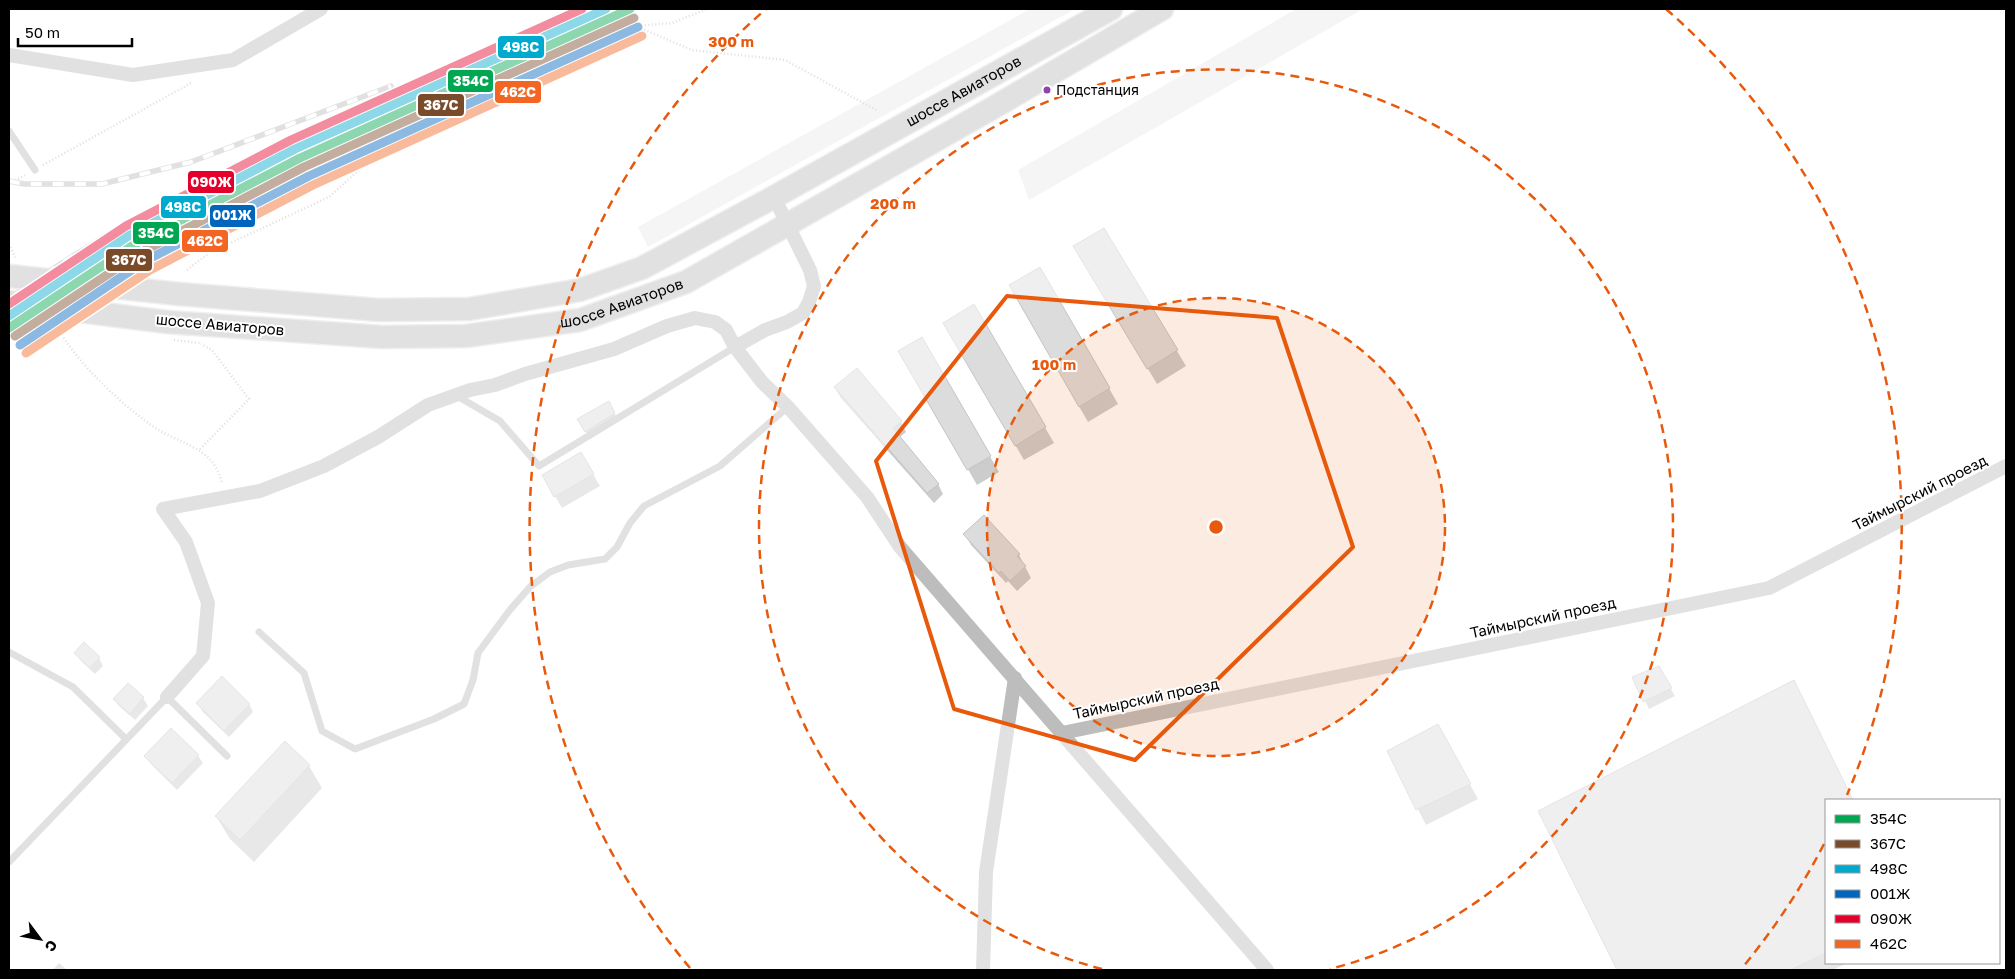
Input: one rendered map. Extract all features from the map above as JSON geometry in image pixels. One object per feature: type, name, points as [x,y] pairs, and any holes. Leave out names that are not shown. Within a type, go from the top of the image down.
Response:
[{"type":"main road","name":"шоссе Авиаторов","points":[[13,268],[178,294],[379,310],[469,309],[580,290],[642,268],[774,198],[1111,9]]},
{"type":"main road","name":"шоссе Авиаторов","points":[[9,302],[167,322],[382,338],[466,336],[580,320],[686,282],[1162,9]]},
{"type":"street","points":[[9,55],[133,75],[233,60],[321,9]]},
{"type":"street","points":[[736,347],[765,330],[787,322],[802,313],[809,302],[814,286],[774,198]]},
{"type":"street","name":"Таймырский проезд","points":[[167,697],[203,656],[208,604],[186,542],[163,509],[260,491],[324,466],[378,437],[428,405],[455,395],[495,385],[526,374],[614,349],[667,326],[695,318],[715,322],[726,330],[762,382],[788,407],[867,497],[900,547],[1268,970]]},
{"type":"street","name":"Таймырский проезд","points":[[1062,733],[1769,588],[2006,466]]},
{"type":"street","points":[[983,970],[986,872],[1015,678]]},
{"type":"lane","points":[[9,132],[35,170]]},
{"type":"lane","points":[[455,395],[500,421],[539,466],[736,347]]},
{"type":"lane","points":[[259,632],[304,673],[322,730],[355,749],[434,719],[464,704],[473,680],[478,652],[530,586],[550,572],[568,565],[605,559],[617,547],[630,523],[644,506],[720,466],[782,412]]},
{"type":"lane","points":[[9,652],[73,687],[126,739]]},
{"type":"lane","points":[[9,862],[167,697],[227,756]]},
{"type":"path","points":[[596,9],[692,50],[785,60],[878,111]]},
{"type":"path","points":[[186,270],[209,253],[329,196],[368,162],[391,137],[565,67],[636,26],[672,23],[707,9]]},
{"type":"path","points":[[9,184],[198,79]]},
{"type":"path","points":[[9,244],[13,268]]},
{"type":"path","points":[[54,324],[64,340],[110,391],[152,426],[200,449],[219,470],[225,498]]},
{"type":"path","points":[[200,343],[212,350],[249,399],[200,449]]},
{"type":"highlighted area","points":[[1007,296],[1277,318],[1353,547],[1135,760],[954,709],[876,461]]},
{"type":"shaded area","points":[[1030,9],[1075,9],[648,247],[638,227]]},
{"type":"shaded area","points":[[1296,9],[1363,9],[1029,200],[1018,170]]},
{"type":"building","points":[[1104,228],[1178,350],[1147,369],[1073,246]]},
{"type":"building","points":[[1040,267],[1110,388],[1079,407],[1009,285]]},
{"type":"building","points":[[974,304],[1046,427],[1015,446],[943,323]]},
{"type":"building","points":[[922,337],[991,456],[967,470],[898,351]]},
{"type":"building","points":[[857,368],[902,421],[893,428],[939,484],[927,493],[834,387]]},
{"type":"building","points":[[609,401],[615,413],[585,432],[577,419]]},
{"type":"building","points":[[581,452],[594,474],[554,497],[542,475]]},
{"type":"building","points":[[984,515],[1020,554],[1017,556],[1026,566],[1010,581],[1001,571],[999,573],[963,534]]},
{"type":"building","points":[[84,642],[100,657],[90,668],[74,653]]},
{"type":"building","points":[[1659,666],[1672,688],[1643,702],[1632,677]]},
{"type":"building","points":[[222,676],[250,704],[224,731],[196,703]]},
{"type":"building","points":[[1794,680],[1853,799],[1825,799],[1825,953],[1790,970],[1617,970],[1538,811]]},
{"type":"building","points":[[128,683],[144,697],[130,714],[113,699]]},
{"type":"building","points":[[1438,724],[1471,784],[1416,810],[1387,751]]},
{"type":"building","points":[[171,728],[199,755],[172,783],[144,756]]},
{"type":"building","points":[[285,741],[310,765],[240,840],[215,816]]},
{"type":"railway","points":[[9,298],[76,254],[215,176],[287,140],[579,9]]},
{"type":"railway","points":[[9,181],[24,184],[102,184],[191,162],[391,86]]},
{"type":"transit line","name":"090Ж","points":[[9,304],[126,226],[291,140],[582,9]]},
{"type":"transit line","name":"498С","points":[[9,316],[130,235],[295,149],[606,9]]},
{"type":"transit line","name":"354С","points":[[9,328],[135,244],[300,158],[630,9]]},
{"type":"transit line","name":"367С","points":[[15,336],[140,253],[304,167],[634,18]]},
{"type":"transit line","name":"001Ж","points":[[20,345],[145,261],[309,176],[638,27]]},
{"type":"transit line","name":"462С","points":[[26,353],[150,270],[313,185],[642,36]]},
{"type":"place","name":"Подстанция","points":[[1047,90]]}]
